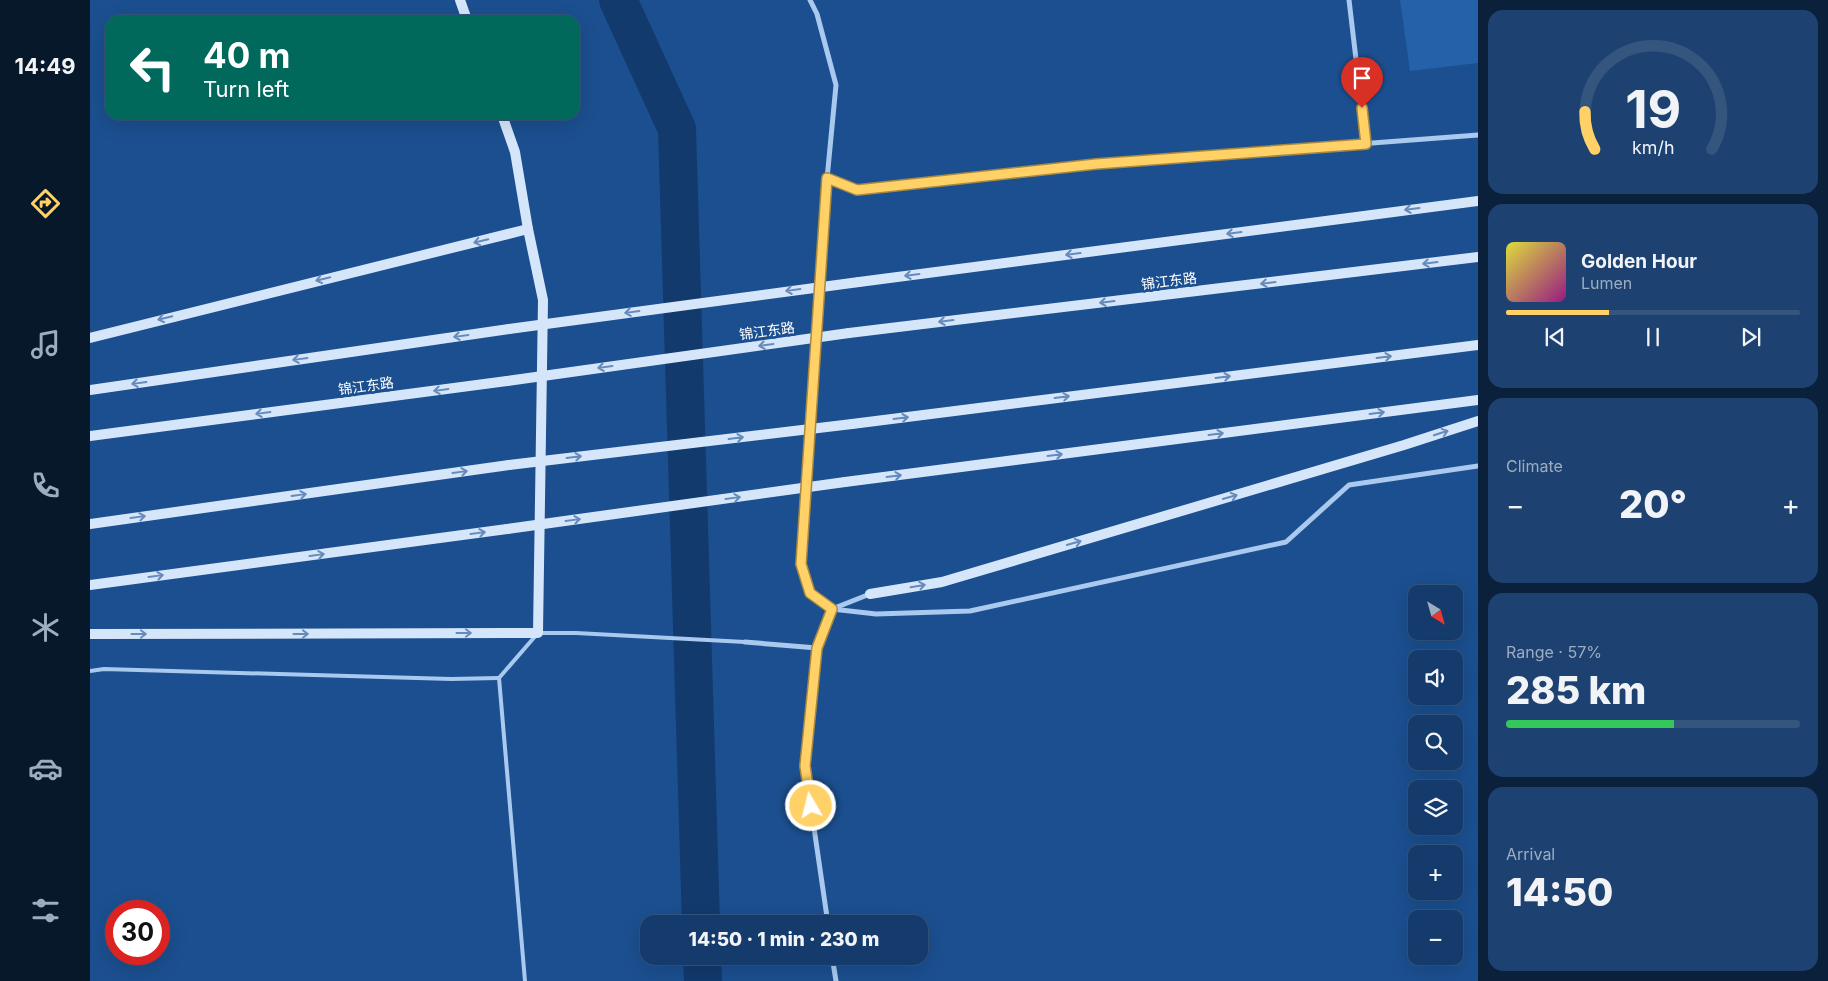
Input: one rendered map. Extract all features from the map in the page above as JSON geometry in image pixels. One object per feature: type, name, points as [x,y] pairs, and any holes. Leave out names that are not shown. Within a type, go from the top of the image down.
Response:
[{"type":"main road","points":[[460,0],[466,15]]},
{"type":"main road","points":[[90,634],[538,633],[543,300],[528,229],[515,152],[504,120]]},
{"type":"main road","points":[[90,390],[509,329],[1478,201]]},
{"type":"main road","points":[[90,338],[528,229]]},
{"type":"main road","name":"锦江东路","points":[[90,436],[507,381],[849,333],[1478,257]]},
{"type":"main road","points":[[90,524],[509,465],[1478,345]]},
{"type":"main road","points":[[90,585],[845,482],[1478,400]]},
{"type":"main road","points":[[870,594],[942,582],[1404,445],[1478,421]]},
{"type":"street","points":[[810,0],[817,14],[836,85],[827,178],[801,564],[810,593],[832,609],[876,614],[970,611],[1286,542],[1349,485],[1478,466]]},
{"type":"street","points":[[1349,0],[1366,144]]},
{"type":"street","points":[[827,178],[857,190],[1096,164],[1478,135]]},
{"type":"street","points":[[827,915],[805,766],[817,648],[832,609],[870,594]]},
{"type":"street","points":[[745,642],[817,648]]},
{"type":"street","points":[[833,965],[836,981]]},
{"type":"lane","points":[[524,981],[499,678],[538,633],[576,633],[745,642]]},
{"type":"lane","points":[[90,671],[104,669],[451,679],[499,678]]},
{"type":"shaded area","points":[[1400,0],[1478,0],[1478,63],[1410,71]]},
{"type":"waterway","points":[[618,0],[677,129],[701,915]]},
{"type":"waterway","points":[[702,965],[703,981]]},
{"type":"route","points":[[811,806],[805,766],[817,648],[832,609],[810,593],[801,564],[827,178],[857,190],[1096,164],[1366,144],[1362,108]]}]
